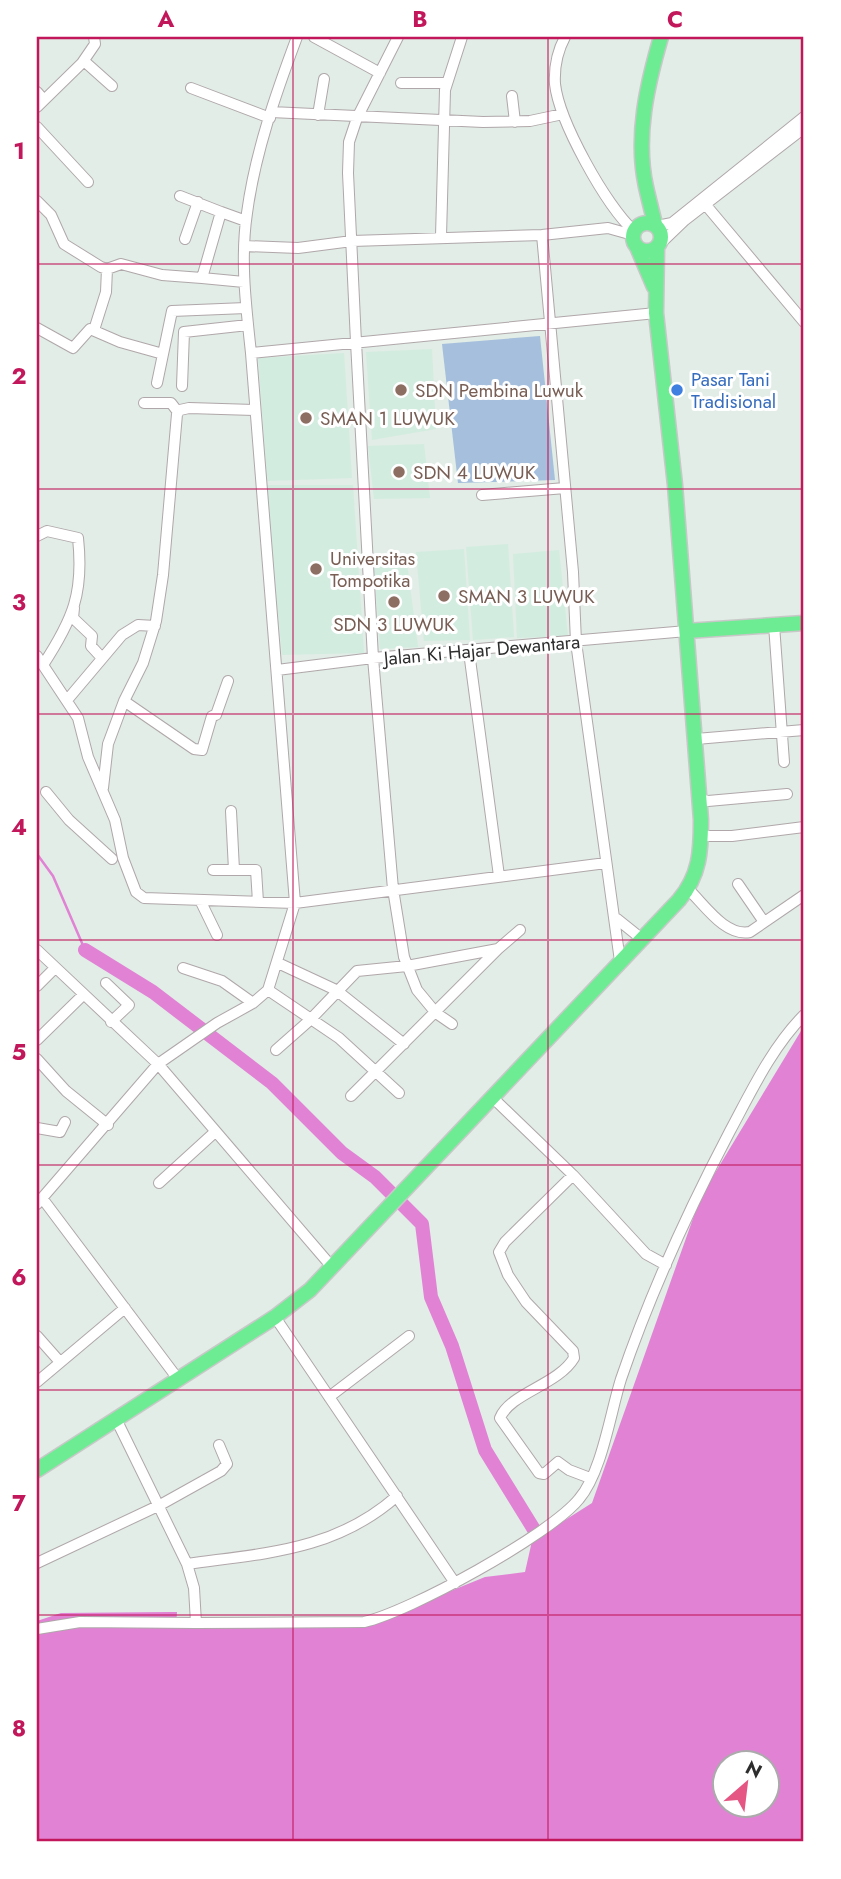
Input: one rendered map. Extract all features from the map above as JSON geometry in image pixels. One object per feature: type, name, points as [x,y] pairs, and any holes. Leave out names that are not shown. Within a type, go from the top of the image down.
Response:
[{"type":"highway","points":[[37,1470],[275,1317],[310,1290],[688,889],[700,862],[696,738],[664,366],[654,288],[658,246],[662,234],[656,225],[646,186],[643,117],[661,37]]},
{"type":"highway","points":[[646,186],[636,234],[654,288]]},
{"type":"highway","points":[[636,234],[656,225]]},
{"type":"highway","points":[[636,234],[645,251],[658,246]]},
{"type":"highway","points":[[687,631],[804,623]]},
{"type":"street","points":[[39,99],[84,61],[95,44],[94,37]]},
{"type":"street","points":[[178,1379],[39,1201],[108,1125],[158,1064],[217,1023],[253,1003],[268,990],[295,903],[246,308],[244,246],[246,221],[271,115],[297,37]]},
{"type":"street","points":[[314,37],[380,73]]},
{"type":"street","points":[[398,37],[357,118],[348,155],[373,658],[393,889],[407,966],[416,990],[436,1013],[452,1024]]},
{"type":"street","points":[[441,236],[447,83],[462,37]]},
{"type":"street","points":[[565,37],[555,73],[563,114],[591,169],[618,213],[636,234]]},
{"type":"street","points":[[84,61],[113,86]]},
{"type":"street","points":[[318,116],[324,79]]},
{"type":"street","points":[[401,83],[447,83]]},
{"type":"street","points":[[191,88],[271,115],[515,122],[563,114]]},
{"type":"street","points":[[512,96],[515,122]]},
{"type":"street","points":[[656,225],[672,223],[804,117]]},
{"type":"street","points":[[37,127],[88,182]]},
{"type":"street","points":[[658,246],[705,204],[804,128]]},
{"type":"street","points":[[180,196],[246,221]]},
{"type":"street","points":[[37,201],[51,215],[64,244],[107,269],[121,264],[162,275],[244,282]]},
{"type":"street","points":[[184,239],[198,202]]},
{"type":"street","points":[[705,204],[804,322]]},
{"type":"street","points":[[202,278],[221,212]]},
{"type":"street","points":[[244,246],[298,248],[441,236],[542,235],[613,228],[636,234]]},
{"type":"street","points":[[542,235],[576,642],[589,720],[606,863],[617,919],[620,961]]},
{"type":"street","points":[[94,330],[106,292],[107,269]]},
{"type":"street","points":[[157,383],[171,312],[175,309],[246,308]]},
{"type":"street","points":[[251,353],[656,313]]},
{"type":"street","points":[[182,386],[184,332],[248,325]]},
{"type":"street","points":[[37,328],[74,349],[87,330],[94,330],[120,342],[163,354]]},
{"type":"street","points":[[103,789],[108,744],[124,701],[143,663],[155,626],[163,575],[178,412],[171,403],[144,403]]},
{"type":"street","points":[[178,412],[189,408],[254,410]]},
{"type":"street","points":[[482,495],[565,488]]},
{"type":"street","points":[[37,536],[47,531],[78,538],[80,584],[73,618],[92,636],[91,646],[102,659]]},
{"type":"street","points":[[74,606],[40,661],[68,699],[115,820],[122,853],[141,897],[295,903],[606,863]]},
{"type":"street","points":[[774,625],[784,762]]},
{"type":"street","points":[[68,699],[132,627],[155,626]]},
{"type":"street","name":"Jalan Ki Hajar Dewantara","points":[[277,670],[373,658],[469,652],[687,631]]},
{"type":"street","points":[[469,652],[499,876]]},
{"type":"street","points":[[124,701],[194,748],[202,750],[212,716],[216,715],[228,681]]},
{"type":"street","points":[[696,738],[804,730]]},
{"type":"street","points":[[46,792],[107,862],[122,853]]},
{"type":"street","points":[[699,799],[708,801],[787,794]]},
{"type":"street","points":[[231,811],[234,870]]},
{"type":"street","points":[[701,836],[732,836],[804,827]]},
{"type":"street","points":[[214,870],[256,870],[258,902]]},
{"type":"street","points":[[738,884],[764,922]]},
{"type":"street","points":[[688,889],[734,931],[750,932],[804,895]]},
{"type":"street","points":[[200,900],[217,935]]},
{"type":"street","points":[[617,919],[642,939]]},
{"type":"street","points":[[351,1097],[520,930]]},
{"type":"street","points":[[276,1050],[310,1020],[357,971],[407,966],[498,949]]},
{"type":"street","points":[[37,950],[54,969],[158,1064],[332,1267]]},
{"type":"street","points":[[278,963],[336,990],[404,1044]]},
{"type":"street","points":[[183,968],[222,981],[253,1003]]},
{"type":"street","points":[[37,986],[54,969]]},
{"type":"street","points":[[106,983],[129,1005],[111,1022]]},
{"type":"street","points":[[268,990],[310,1020],[325,1027],[399,1093]]},
{"type":"street","points":[[39,1034],[83,995]]},
{"type":"street","points":[[37,1629],[80,1622],[364,1622],[388,1615],[455,1583],[556,1519],[579,1500],[590,1478],[621,1379],[698,1191],[743,1107],[787,1036],[804,1015]]},
{"type":"street","points":[[37,1059],[66,1091],[108,1125]]},
{"type":"street","points":[[492,1097],[573,1175],[646,1254],[666,1265]]},
{"type":"street","points":[[37,1128],[60,1132],[65,1122]]},
{"type":"street","points":[[159,1183],[215,1132]]},
{"type":"street","points":[[573,1175],[505,1242],[499,1252],[516,1289],[573,1351],[574,1358],[558,1377],[508,1407],[500,1418],[539,1473],[544,1474],[558,1462],[569,1470],[590,1478]]},
{"type":"street","points":[[37,1382],[125,1308]]},
{"type":"street","points":[[275,1317],[455,1583]]},
{"type":"street","points":[[37,1336],[60,1362]]},
{"type":"street","points":[[329,1397],[409,1336]]},
{"type":"street","points":[[116,1419],[187,1564],[194,1588],[196,1623]]},
{"type":"street","points":[[37,1563],[160,1505],[221,1471],[227,1464],[219,1445]]},
{"type":"street","points":[[187,1564],[315,1543],[363,1523],[397,1496]]},
{"type":"shaded area","points":[[540,336],[555,480],[458,483],[442,344]]},
{"type":"shaded area","name":"SDN Pembina Luwuk","points":[[432,349],[436,429],[372,440],[366,352]]},
{"type":"shaded area","name":"SMAN 1 LUWUK","points":[[344,353],[352,478],[267,481],[258,358]]},
{"type":"shaded area","name":"SDN 4 LUWUK","points":[[424,444],[430,498],[374,499],[368,446]]},
{"type":"shaded area","name":"Universitas Tompotika","points":[[265,485],[353,485],[364,653],[282,655]]},
{"type":"shaded area","points":[[508,544],[514,637],[473,640],[466,547]]},
{"type":"shaded area","name":"SMAN 3 LUWUK","points":[[464,549],[470,640],[424,641],[416,552]]},
{"type":"shaded area","points":[[559,550],[568,636],[517,638],[513,554]]},
{"type":"shaded area","name":"SDN 3 LUWUK","points":[[406,555],[418,647],[380,649],[373,556]]},
{"type":"shaded area","points":[[804,1026],[804,1842],[37,1842],[37,1621],[61,1613],[177,1612],[176,1625],[362,1627],[485,1577],[525,1572],[532,1541],[592,1503],[701,1196]]},
{"type":"waterway","points":[[37,854],[53,876],[85,950]]},
{"type":"waterway","points":[[85,950],[153,992],[272,1083],[342,1153],[375,1177],[422,1224],[431,1297],[452,1346],[485,1450],[538,1536]]},
{"type":"place","name":"SDN Pembina Luwuk","points":[[401,390]]},
{"type":"place","name":"Pasar Tani Tradisional","points":[[677,390]]},
{"type":"place","name":"SMAN 1 LUWUK","points":[[306,418]]},
{"type":"place","name":"SDN 4 LUWUK","points":[[399,472]]},
{"type":"place","name":"Universitas Tompotika","points":[[316,569]]},
{"type":"place","name":"SMAN 3 LUWUK","points":[[444,596]]},
{"type":"place","name":"SDN 3 LUWUK","points":[[394,602]]}]
